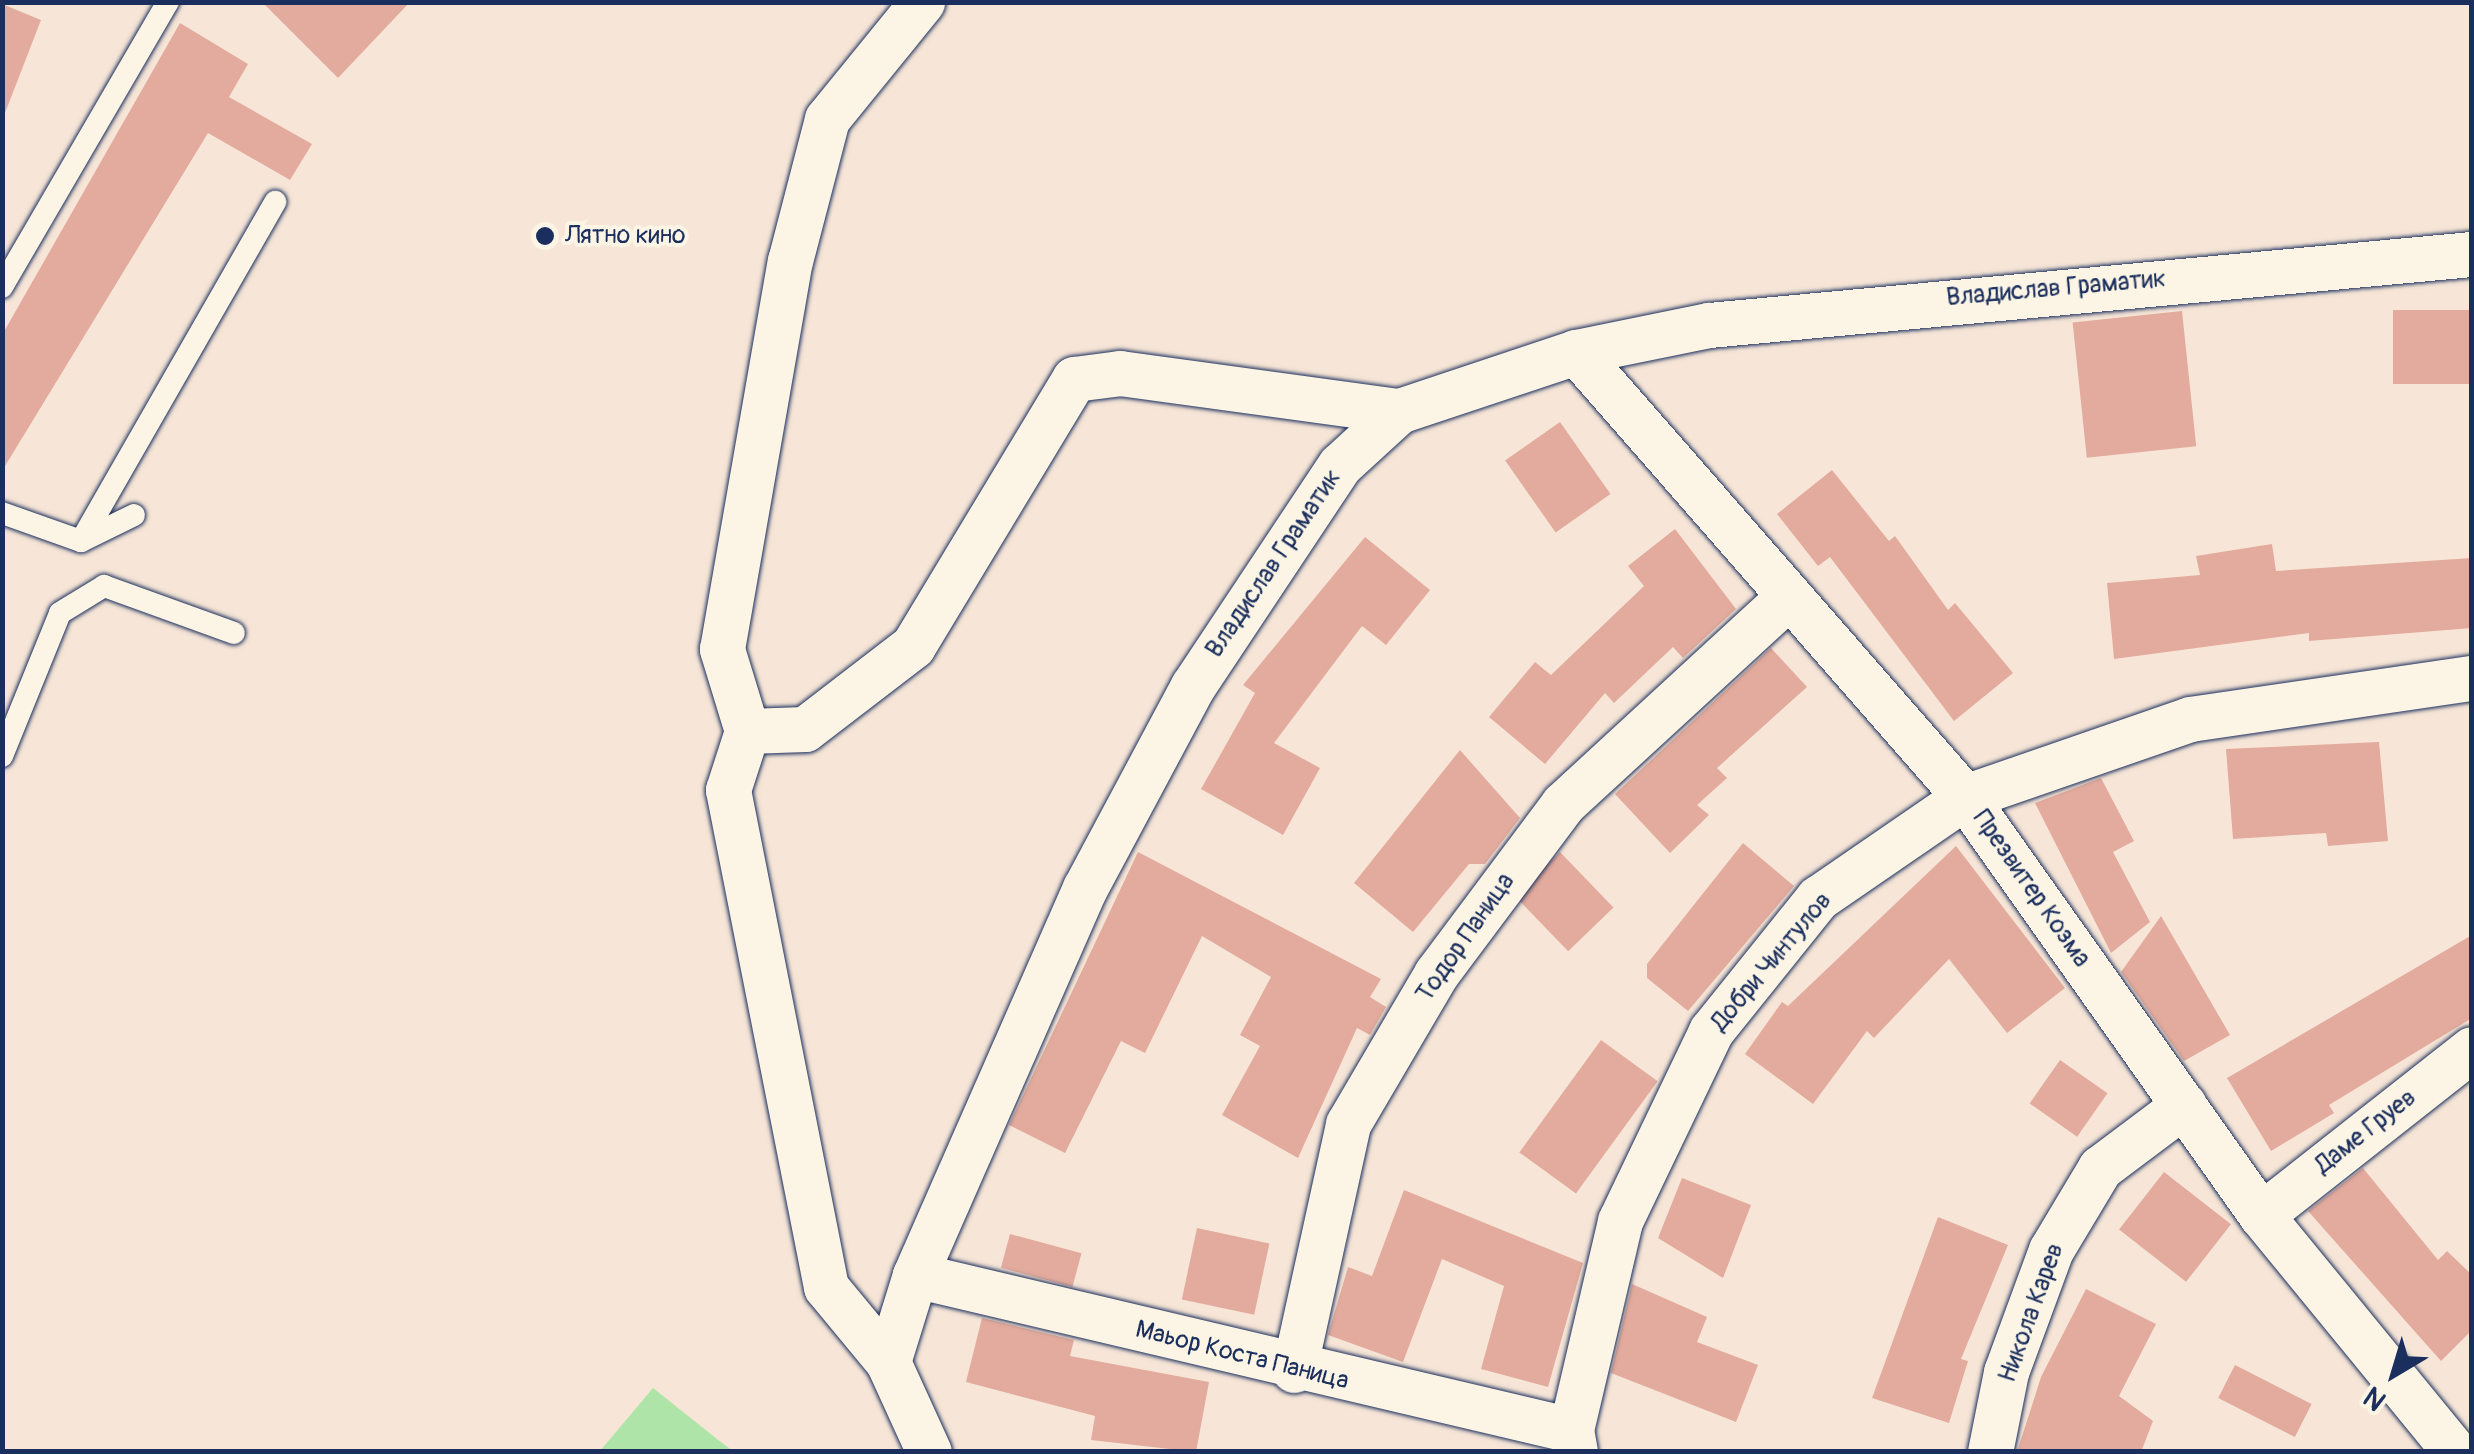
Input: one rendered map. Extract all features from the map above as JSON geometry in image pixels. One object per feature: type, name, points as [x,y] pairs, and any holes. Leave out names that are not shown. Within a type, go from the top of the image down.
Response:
[{"type":"street","points":[[922,2],[827,119],[790,261],[722,649],[746,731],[728,790],[826,1287],[888,1362],[929,1452]]},
{"type":"street","name":"Владислав Граматик","points":[[888,1362],[915,1275],[1085,888],[1193,686],[1340,465],[1399,411],[1576,352],[1871,304],[2472,254]]},
{"type":"street","name":"Презвитер Козма","points":[[1576,352],[1965,797],[2261,1215],[2455,1452]]},
{"type":"street","points":[[746,731],[805,729],[913,646],[1074,379],[1120,374],[1399,411]]},
{"type":"street","name":"Тодор Паница","points":[[1294,1370],[1348,1124],[1436,974],[1564,804],[1788,596]]},
{"type":"street","name":"Добри Чинтулов","points":[[1573,1441],[1620,1221],[1711,1032],[1818,898],[1965,797],[2190,719],[2472,678]]},
{"type":"street","name":"Даме Груев","points":[[2261,1215],[2472,1049]]},
{"type":"street","name":"Никола Карев","points":[[1990,1452],[2006,1372],[2051,1250],[2100,1168],[2184,1105]]},
{"type":"street","name":"Маьор Коста Паница","points":[[915,1275],[1573,1441]]},
{"type":"lane","points":[[2,287],[168,2]]},
{"type":"lane","points":[[81,541],[275,202]]},
{"type":"lane","points":[[2,513],[81,541],[134,515]]},
{"type":"lane","points":[[2,756],[60,614],[104,586],[234,633]]},
{"type":"green space","points":[[653,1388],[717,1439],[733,1451],[600,1451]]},
{"type":"building","points":[[262,2],[410,2],[338,78]]},
{"type":"building","points":[[2,4],[41,20],[5,113],[2,112]]},
{"type":"building","points":[[180,23],[248,64],[229,97],[312,144],[290,180],[208,133],[2,471],[2,335]]},
{"type":"building","points":[[2393,310],[2472,310],[2472,384],[2393,384]]},
{"type":"building","points":[[2182,311],[2196,446],[2087,458],[2073,322]]},
{"type":"building","points":[[1560,422],[1610,494],[1556,533],[1505,460]]},
{"type":"building","points":[[1832,470],[1889,541],[1895,536],[1948,610],[1955,603],[2013,673],[1954,721],[1830,557],[1818,566],[1777,514]]},
{"type":"building","points":[[1675,529],[1736,609],[1683,658],[1673,647],[1614,703],[1605,693],[1545,764],[1489,717],[1535,662],[1551,675],[1644,586],[1628,566]]},
{"type":"building","points":[[1365,537],[1430,590],[1386,645],[1362,626],[1274,743],[1320,768],[1283,835],[1201,789],[1255,693],[1243,685]]},
{"type":"building","points":[[2272,544],[2276,571],[2472,558],[2472,628],[2309,641],[2309,633],[2114,659],[2107,583],[2200,575],[2196,556]]},
{"type":"building","points":[[1771,648],[1807,687],[1717,768],[1727,778],[1697,805],[1709,815],[1670,853],[1615,794]]},
{"type":"building","points":[[2379,742],[2388,841],[2328,846],[2326,833],[2233,839],[2226,749]]},
{"type":"building","points":[[1460,750],[1520,818],[1485,864],[1469,864],[1413,932],[1354,883]]},
{"type":"building","points":[[2101,778],[2134,841],[2113,852],[2150,922],[2111,953],[2035,803]]},
{"type":"building","points":[[1743,843],[1794,886],[1688,1011],[1647,978],[1647,964]]},
{"type":"building","points":[[1956,846],[2065,988],[2007,1033],[1949,959],[1874,1038],[1867,1031],[1813,1104],[1745,1054],[1782,1002],[1788,1006]]},
{"type":"building","points":[[1138,852],[1381,979],[1370,997],[1386,1007],[1370,1035],[1357,1028],[1298,1158],[1222,1115],[1260,1046],[1240,1035],[1271,977],[1202,936],[1145,1053],[1121,1041],[1065,1153],[1009,1125]]},
{"type":"building","points":[[1560,852],[1613,907],[1568,951],[1515,896]]},
{"type":"building","points":[[2161,916],[2230,1035],[2184,1061],[2121,972]]},
{"type":"building","points":[[2472,935],[2472,1018],[2329,1105],[2334,1113],[2271,1151],[2227,1078]]},
{"type":"building","points":[[1601,1040],[1658,1081],[1576,1194],[1519,1152]]},
{"type":"building","points":[[2060,1060],[2108,1093],[2077,1137],[2030,1103]]},
{"type":"building","points":[[2363,1168],[2438,1260],[2447,1251],[2472,1275],[2472,1330],[2441,1361],[2308,1211]]},
{"type":"building","points":[[2164,1172],[2231,1224],[2186,1282],[2119,1230]]},
{"type":"building","points":[[1682,1178],[1751,1205],[1723,1278],[1658,1238]]},
{"type":"building","points":[[1404,1190],[1583,1263],[1548,1387],[1481,1369],[1504,1286],[1442,1259],[1403,1362],[1328,1335],[1348,1267],[1372,1276]]},
{"type":"building","points":[[1938,1217],[2008,1245],[1961,1359],[1968,1361],[1949,1423],[1872,1398]]},
{"type":"building","points":[[1197,1228],[1269,1243],[1254,1315],[1182,1299]]},
{"type":"building","points":[[1010,1234],[1081,1253],[1072,1287],[1001,1268]]},
{"type":"building","points":[[1632,1284],[1707,1317],[1697,1342],[1758,1365],[1736,1422],[1611,1373]]},
{"type":"building","points":[[2086,1289],[2156,1324],[2119,1396],[2153,1421],[2141,1452],[2017,1452],[2041,1377]]},
{"type":"building","points":[[982,1318],[1074,1340],[1070,1356],[1209,1382],[1196,1452],[1091,1440],[1095,1416],[966,1382]]},
{"type":"building","points":[[2235,1365],[2312,1404],[2295,1437],[2218,1398]]},
{"type":"place","name":"Лятно кино","points":[[545,236]]}]
